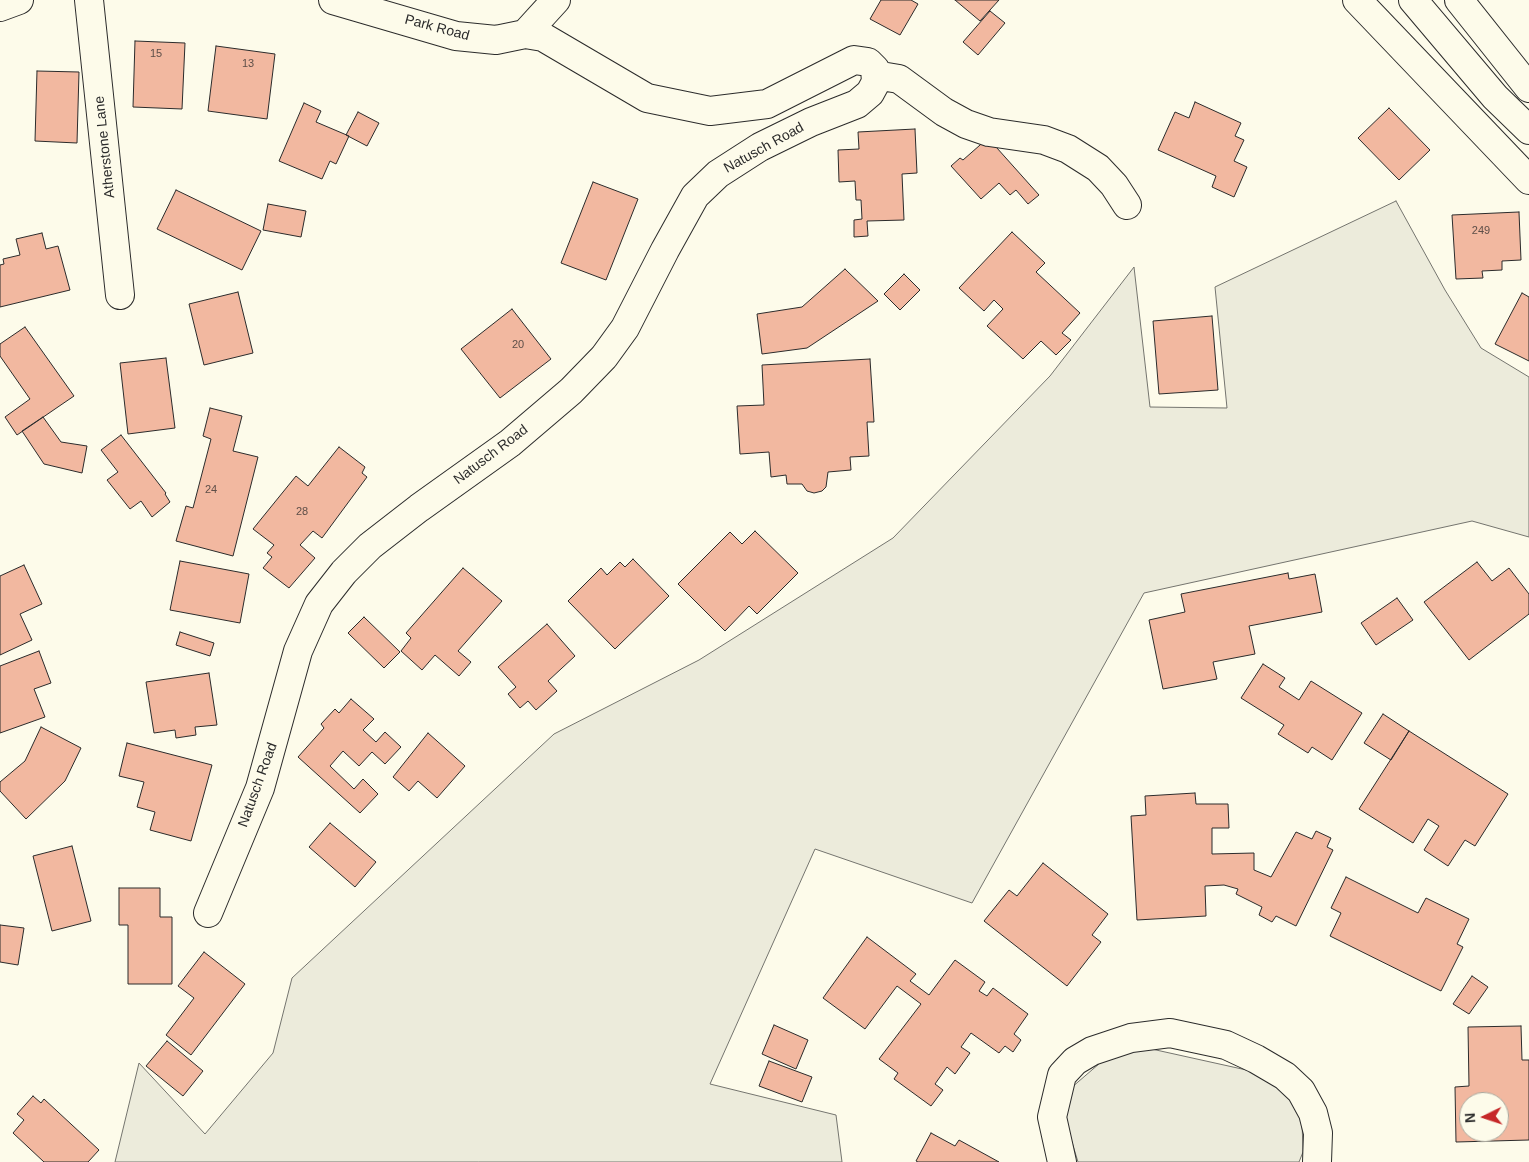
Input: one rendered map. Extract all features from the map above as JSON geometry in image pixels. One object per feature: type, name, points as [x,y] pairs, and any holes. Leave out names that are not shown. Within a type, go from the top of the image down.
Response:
[{"type":"main road","points":[[0,7],[19,0]]},
{"type":"main road","name":"Atherstone Lane","points":[[89,0],[120,295]]},
{"type":"main road","name":"Park Road","points":[[333,0],[456,36],[496,40],[525,34]]},
{"type":"main road","points":[[525,34],[556,0]]},
{"type":"main road","points":[[1357,0],[1529,180]]},
{"type":"main road","points":[[1413,0],[1495,96],[1529,130]]},
{"type":"main road","points":[[1459,0],[1529,88]]},
{"type":"main road","points":[[525,34],[544,37],[647,98],[710,111],[768,104],[854,60],[868,62],[875,68],[876,77],[899,79],[944,112],[966,124],[989,132],[1044,140],[1068,149],[1098,168],[1114,185],[1127,205]]},
{"type":"main road","name":"Natusch Road","points":[[208,913],[260,788],[298,651],[319,604],[344,572],[370,546],[398,524],[510,443],[571,391],[604,357],[626,328],[665,250],[695,196],[718,174],[760,147],[811,122],[857,104],[870,93],[876,82],[876,77]]},
{"type":"main road","points":[[1062,1162],[1052,1117],[1062,1075],[1076,1061],[1092,1051],[1131,1038],[1170,1033],[1226,1045],[1256,1059],[1285,1076],[1301,1091],[1313,1113],[1318,1133],[1316,1162]]},
{"type":"shaded area","points":[[1396,201],[1445,290],[1481,348],[1529,377],[1529,537],[1472,521],[1144,593],[972,903],[815,849],[710,1084],[836,1115],[842,1162],[115,1162],[139,1063],[205,1134],[273,1053],[292,978],[554,734],[699,660],[893,538],[1050,376],[1134,267],[1150,407],[1227,408],[1215,287]]},
{"type":"shaded area","points":[[1138,1046],[1251,1071],[1274,1085],[1291,1101],[1302,1121],[1303,1152],[1299,1162],[1078,1162],[1064,1116],[1071,1088],[1107,1057]]},
{"type":"building","points":[[881,0],[911,0],[918,4],[900,35],[870,19]]},
{"type":"building","points":[[955,0],[999,0],[980,21]]},
{"type":"building","points":[[990,11],[1005,23],[978,55],[963,42]]},
{"type":"building","points":[[135,41],[185,43],[182,109],[133,107]]},
{"type":"building","points":[[216,46],[275,54],[267,119],[208,111]]},
{"type":"building","points":[[37,71],[79,72],[77,143],[35,141]]},
{"type":"building","points":[[1195,102],[1241,123],[1235,136],[1244,140],[1234,161],[1247,167],[1234,197],[1212,187],[1216,176],[1158,150],[1175,112],[1189,118]]},
{"type":"building","points":[[304,103],[321,111],[316,122],[349,136],[336,164],[330,161],[322,179],[279,161]]},
{"type":"building","points":[[1389,108],[1430,150],[1399,180],[1358,138]]},
{"type":"building","points":[[358,112],[379,123],[367,146],[346,135]]},
{"type":"building","points":[[915,129],[917,173],[902,174],[904,220],[867,221],[868,236],[854,237],[854,220],[862,219],[861,200],[856,200],[855,181],[839,182],[838,150],[859,149],[858,132]]},
{"type":"building","points":[[988,138],[1039,195],[1028,204],[1016,190],[1010,195],[999,183],[981,199],[951,166],[960,158],[963,160]]},
{"type":"building","points":[[593,182],[638,199],[606,280],[561,263]]},
{"type":"building","points":[[176,190],[261,231],[242,270],[157,229]]},
{"type":"building","points":[[268,204],[306,211],[301,237],[263,230]]},
{"type":"building","points":[[1519,212],[1521,260],[1502,261],[1502,270],[1482,271],[1483,278],[1456,279],[1452,215]]},
{"type":"building","points":[[1012,232],[1045,263],[1036,272],[1080,313],[1062,333],[1071,340],[1056,355],[1041,341],[1023,359],[987,326],[1003,309],[994,300],[984,311],[959,288]]},
{"type":"building","points":[[42,233],[46,249],[58,246],[70,290],[0,307],[0,265],[4,264],[3,259],[20,255],[16,239]]},
{"type":"building","points":[[845,269],[878,301],[807,348],[762,354],[757,314],[802,307]]},
{"type":"building","points":[[904,274],[920,290],[900,310],[884,294]]},
{"type":"building","points":[[238,292],[253,353],[204,365],[189,304]]},
{"type":"building","points":[[1522,293],[1529,297],[1529,361],[1495,344]]},
{"type":"building","points":[[512,309],[551,359],[500,398],[461,349]]},
{"type":"building","points":[[1212,316],[1218,390],[1159,394],[1153,321]]},
{"type":"building","points":[[25,327],[74,396],[17,435],[5,417],[30,399],[0,356],[0,344]]},
{"type":"building","points":[[166,358],[175,428],[128,434],[120,363]]},
{"type":"building","points":[[870,359],[874,422],[867,422],[869,456],[850,457],[851,470],[828,472],[826,487],[822,491],[814,493],[807,491],[802,484],[787,484],[786,475],[771,477],[769,452],[740,454],[737,406],[764,405],[762,365]]},
{"type":"building","points":[[210,408],[242,416],[233,451],[258,457],[233,556],[176,541],[186,506],[193,508],[211,439],[203,436]]},
{"type":"building","points":[[43,417],[61,442],[87,446],[82,473],[44,464],[22,431]]},
{"type":"building","points":[[121,435],[166,493],[170,502],[152,517],[141,501],[130,509],[107,480],[118,472],[101,450]]},
{"type":"building","points":[[339,447],[365,467],[362,473],[367,477],[322,538],[313,531],[300,545],[315,558],[289,588],[263,568],[272,557],[267,553],[274,545],[253,529],[296,476],[308,486]]},
{"type":"building","points":[[755,531],[798,573],[757,614],[749,606],[725,631],[678,584],[730,532],[742,544]]},
{"type":"building","points":[[633,559],[669,596],[615,649],[568,601],[601,568],[607,575],[620,562],[625,567]]},
{"type":"building","points":[[180,561],[249,574],[240,623],[170,610]]},
{"type":"building","points":[[1477,562],[1492,581],[1509,568],[1529,594],[1529,614],[1469,660],[1424,602]]},
{"type":"building","points":[[24,565],[42,604],[20,614],[32,640],[0,655],[0,576]]},
{"type":"building","points":[[463,568],[502,601],[458,651],[471,662],[459,676],[435,655],[422,670],[401,651],[411,638],[406,633]]},
{"type":"building","points":[[1288,573],[1289,579],[1315,574],[1322,612],[1249,626],[1255,654],[1213,662],[1217,679],[1163,689],[1149,620],[1185,612],[1181,594]]},
{"type":"building","points":[[1397,598],[1413,620],[1376,645],[1361,623]]},
{"type":"building","points":[[364,617],[400,652],[384,668],[348,633]]},
{"type":"building","points":[[547,624],[575,656],[548,681],[557,691],[536,710],[528,701],[520,708],[508,694],[516,687],[498,667]]},
{"type":"building","points":[[180,632],[214,643],[210,656],[176,645]]},
{"type":"building","points":[[39,651],[51,683],[34,689],[45,717],[0,733],[0,666]]},
{"type":"building","points":[[1263,664],[1285,678],[1279,687],[1299,700],[1311,681],[1362,713],[1332,760],[1312,747],[1308,753],[1278,734],[1284,725],[1241,698]]},
{"type":"building","points":[[209,673],[217,725],[195,727],[196,735],[176,738],[175,730],[154,733],[146,682]]},
{"type":"building","points":[[351,699],[374,719],[363,730],[376,742],[385,732],[401,747],[385,764],[372,752],[359,766],[343,751],[330,766],[354,789],[363,779],[378,794],[360,813],[298,757],[324,728],[321,724],[335,709],[339,713]]},
{"type":"building","points":[[1383,714],[1409,731],[1391,760],[1364,743]]},
{"type":"building","points":[[41,727],[81,748],[65,781],[26,819],[0,791],[0,782],[25,761]]},
{"type":"building","points":[[1409,731],[1508,794],[1475,846],[1465,840],[1448,866],[1424,850],[1439,826],[1428,819],[1413,843],[1359,809]]},
{"type":"building","points":[[428,733],[465,766],[437,798],[418,781],[409,791],[393,777]]},
{"type":"building","points":[[127,743],[212,765],[191,841],[150,830],[155,812],[137,807],[144,782],[119,776]]},
{"type":"building","points":[[1195,793],[1196,804],[1228,804],[1229,828],[1212,828],[1212,854],[1254,853],[1254,870],[1271,877],[1296,832],[1312,839],[1316,831],[1331,838],[1327,847],[1333,850],[1296,926],[1276,916],[1272,922],[1259,915],[1262,907],[1236,894],[1238,889],[1224,885],[1205,886],[1206,916],[1137,920],[1131,816],[1146,815],[1145,796]]},
{"type":"building","points":[[330,823],[376,862],[355,887],[309,847]]},
{"type":"building","points":[[72,846],[91,921],[52,931],[33,856]]},
{"type":"building","points":[[1043,863],[1108,914],[1092,935],[1101,942],[1067,986],[984,921],[1009,890],[1017,896]]},
{"type":"building","points":[[1346,877],[1418,913],[1426,898],[1469,919],[1457,944],[1463,947],[1441,991],[1330,936],[1341,913],[1331,908]]},
{"type":"building","points":[[119,888],[160,888],[160,917],[172,917],[172,984],[128,984],[128,925],[119,925]]},
{"type":"building","points":[[0,925],[24,928],[18,965],[0,962]]},
{"type":"building","points":[[867,937],[916,974],[910,981],[929,995],[955,960],[985,982],[979,991],[987,996],[993,988],[1028,1014],[1014,1034],[1021,1040],[1013,1052],[1005,1046],[999,1053],[971,1033],[961,1047],[970,1053],[955,1074],[947,1067],[935,1084],[943,1090],[931,1106],[894,1079],[898,1073],[879,1059],[921,1004],[897,986],[865,1029],[823,998]]},
{"type":"building","points":[[204,952],[245,984],[191,1055],[166,1035],[194,998],[178,986]]},
{"type":"building","points":[[1472,976],[1488,987],[1469,1014],[1453,1004]]},
{"type":"building","points":[[774,1025],[808,1040],[796,1069],[762,1054]]},
{"type":"building","points":[[1521,1026],[1522,1060],[1529,1060],[1529,1140],[1509,1141],[1509,1092],[1459,1092],[1459,1142],[1456,1142],[1455,1087],[1469,1086],[1468,1027]]},
{"type":"building","points":[[167,1041],[203,1071],[183,1096],[146,1066]]},
{"type":"building","points":[[769,1061],[812,1077],[802,1102],[759,1086]]},
{"type":"building","points":[[33,1096],[41,1103],[44,1099],[99,1150],[88,1162],[44,1162],[13,1133],[24,1120],[17,1114]]},
{"type":"building","points":[[931,1133],[955,1146],[959,1140],[999,1162],[918,1162],[916,1161]]}]
